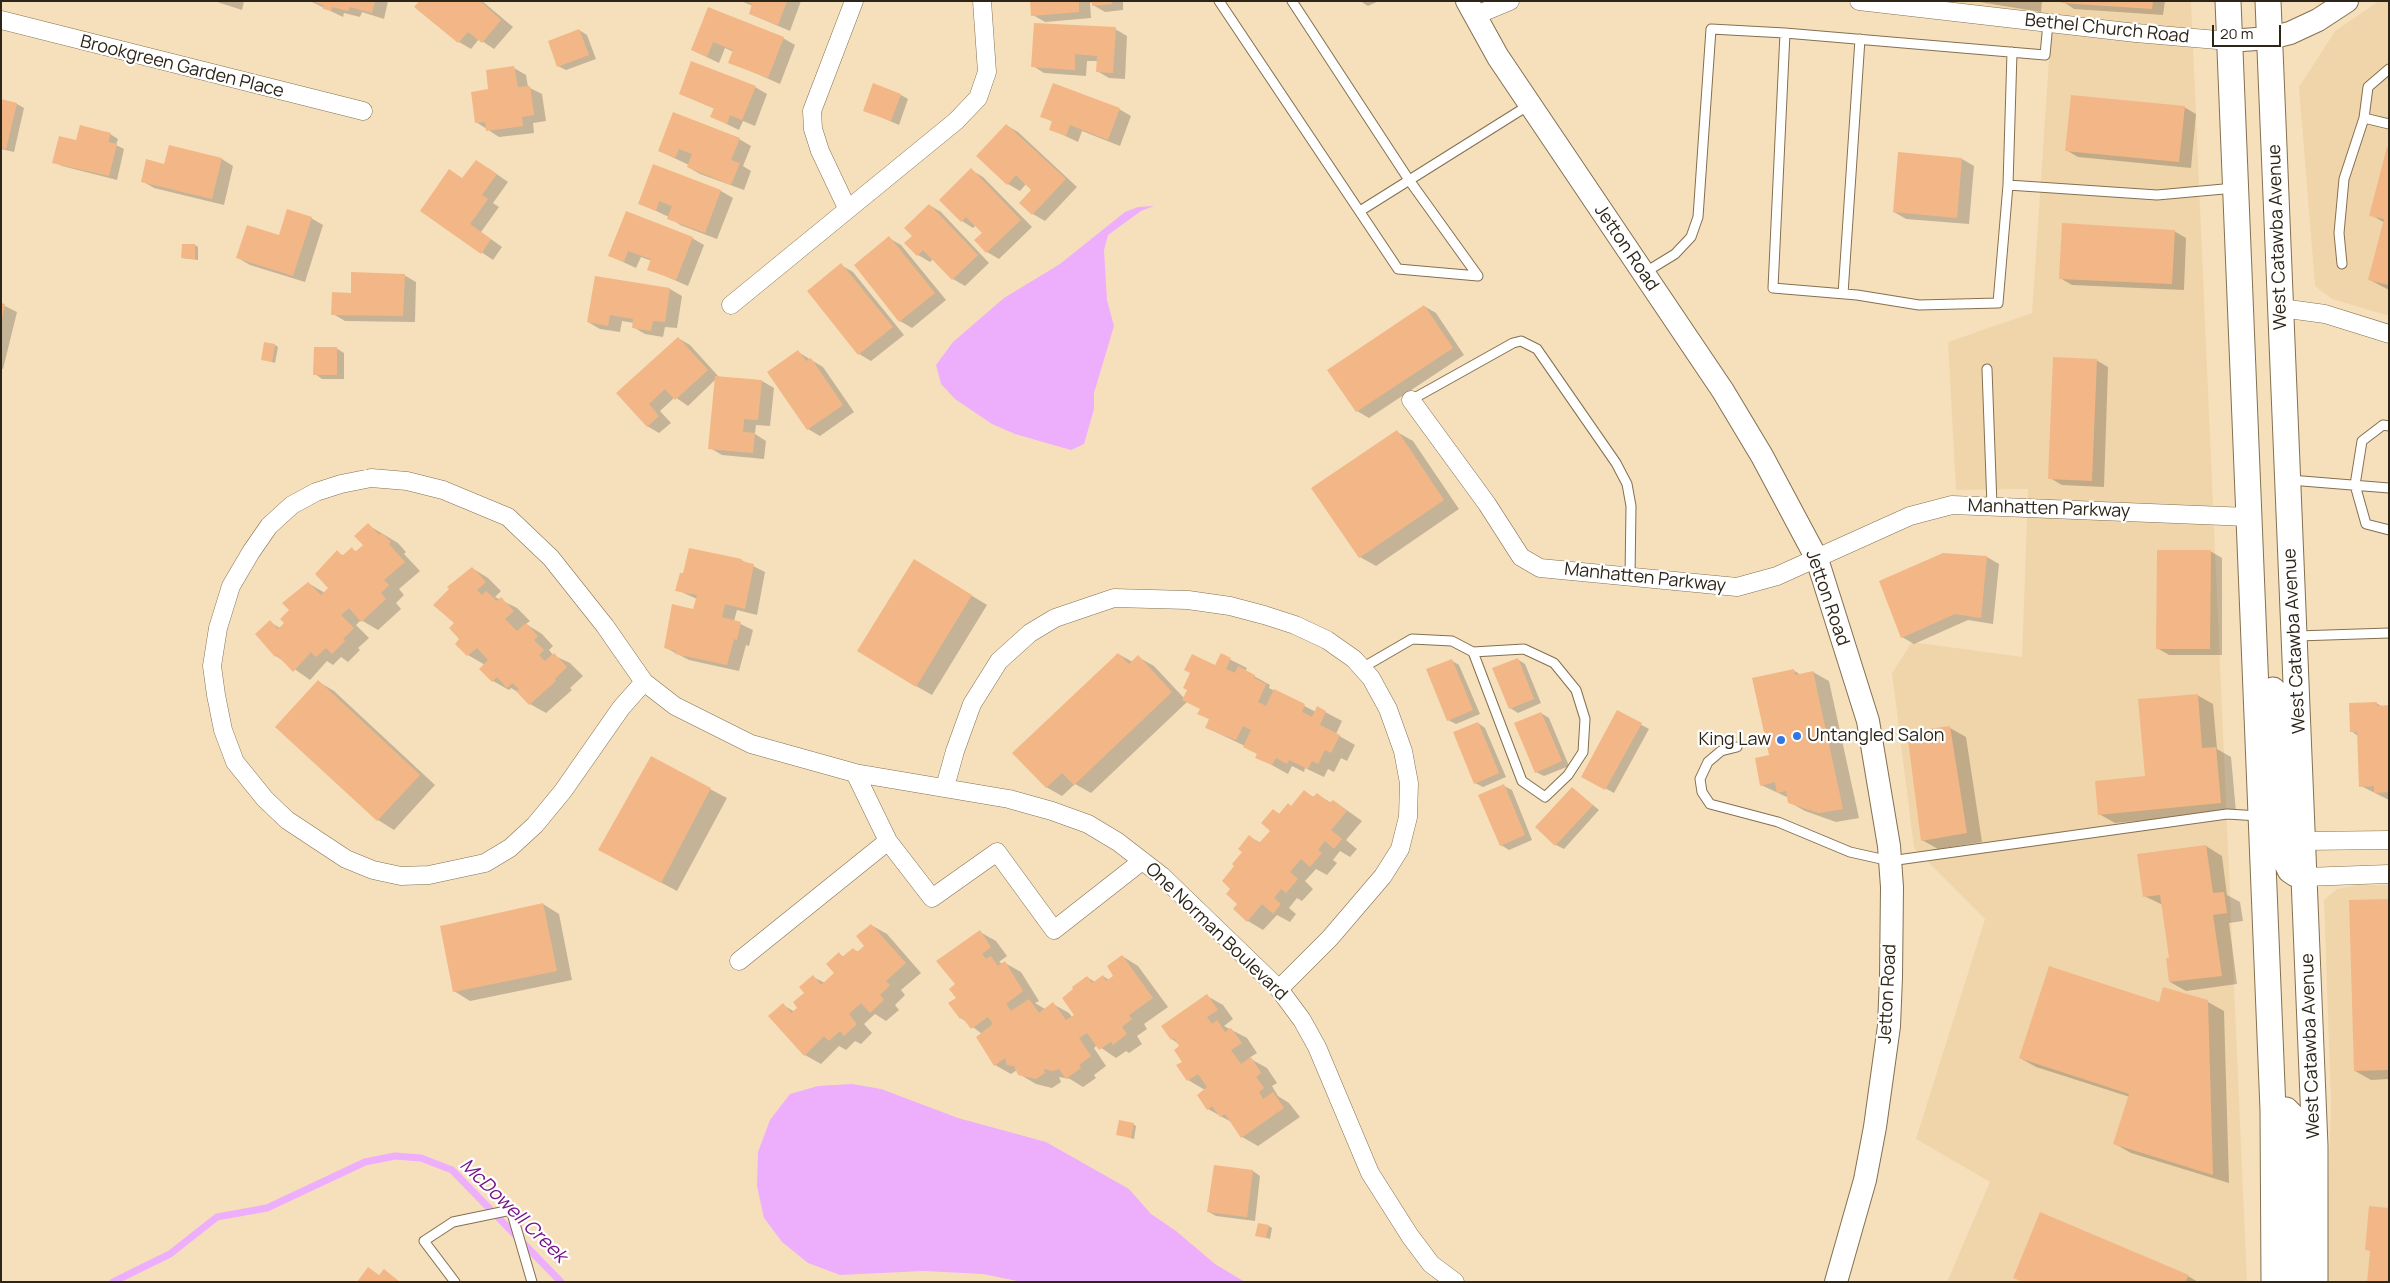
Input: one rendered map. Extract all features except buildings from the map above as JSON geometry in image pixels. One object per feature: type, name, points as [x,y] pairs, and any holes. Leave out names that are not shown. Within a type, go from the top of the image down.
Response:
[{"type":"main road","points":[[2228,1],[2273,1110],[2274,1282]]},
{"type":"main road","name":"West Catawba Avenue","points":[[2268,1],[2287,480],[2296,636],[2304,841],[2315,1146],[2315,1282]]},
{"type":"main road","points":[[2254,629],[2272,682],[2283,855],[2290,870],[2305,877]]},
{"type":"main road","points":[[2273,1110],[2286,1110],[2292,1116],[2294,1126],[2296,1282]]},
{"type":"street","points":[[847,208],[820,151],[814,129],[812,111],[854,1]]},
{"type":"street","points":[[731,305],[847,208],[956,122],[978,98],[987,72],[982,1]]},
{"type":"street","points":[[1470,8],[1510,1]]},
{"type":"street","name":"Bethel Church Road","points":[[1859,1],[2048,23],[2229,41],[2270,38],[2304,27],[2347,1]]},
{"type":"street","name":"Jetton Road","points":[[1470,8],[1529,104],[1733,407],[1762,456],[1817,559],[1868,721],[1881,788],[1890,861],[1892,896],[1889,1026],[1875,1126],[1865,1180],[1836,1282]]},
{"type":"street","name":"Brookgreen Garden Place","points":[[1,20],[364,112]]},
{"type":"street","points":[[2281,308],[2325,314],[2389,334]]},
{"type":"street","name":"Manhatten Parkway","points":[[1411,400],[1487,504],[1521,557],[1540,568],[1737,587],[1777,576],[1910,516],[1952,505],[2249,517]]},
{"type":"street","name":"One Norman Boulevard","points":[[644,682],[621,708],[563,791],[535,825],[510,848],[485,863],[429,875],[401,876],[373,870],[346,859],[287,820],[264,799],[235,762],[223,730],[212,666],[218,628],[232,586],[251,552],[269,526],[292,506],[316,492],[341,484],[371,478],[407,481],[443,490],[508,517],[551,558],[605,626],[644,682],[675,706],[751,744],[854,773],[945,787],[1052,811],[1088,824],[1162,876],[1279,989],[1302,1020],[1317,1047],[1370,1173],[1410,1236],[1431,1264],[1455,1282]]},
{"type":"street","points":[[945,787],[955,751],[972,704],[1000,661],[1030,633],[1055,618],[1114,598],[1188,600],[1230,606],[1264,615],[1295,625],[1327,640],[1354,659],[1372,678],[1388,709],[1403,751],[1409,783],[1408,817],[1400,849],[1383,876],[1330,938],[1279,989]]},
{"type":"street","points":[[854,773],[888,841],[932,898],[997,852],[1054,930],[1142,861]]},
{"type":"street","points":[[2304,841],[2389,840]]},
{"type":"street","points":[[739,962],[888,841]]},
{"type":"street","points":[[2305,877],[2389,874]]},
{"type":"lane","points":[[1219,1],[1398,269],[1478,276],[1409,180],[1292,1]]},
{"type":"lane","points":[[1643,274],[1675,254],[1691,237],[1698,217],[1711,29],[1785,32],[2045,55],[2048,23]]},
{"type":"lane","points":[[1785,32],[1773,288],[1844,294],[1919,305],[1998,303],[2008,185],[2012,52]]},
{"type":"lane","points":[[1844,294],[1860,39]]},
{"type":"lane","points":[[2342,264],[2339,233],[2344,180],[2364,118],[2368,87],[2389,69]]},
{"type":"lane","points":[[1360,211],[1529,104]]},
{"type":"lane","points":[[2364,118],[2389,124]]},
{"type":"lane","points":[[2008,185],[2157,195],[2235,188]]},
{"type":"lane","points":[[1411,400],[1513,343],[1522,341],[1537,349],[1605,447],[1627,484],[1631,506],[1630,576]]},
{"type":"lane","points":[[1987,369],[1992,506]]},
{"type":"lane","points":[[2389,426],[2383,425],[2362,441],[2355,485],[2366,524],[2389,530]]},
{"type":"lane","points":[[2287,480],[2389,488]]},
{"type":"lane","points":[[2296,636],[2389,633]]},
{"type":"lane","points":[[1362,668],[1412,639],[1452,641],[1473,652],[1524,649],[1554,663],[1576,690],[1585,719],[1583,752],[1568,775],[1545,797],[1522,781],[1473,652]]},
{"type":"lane","points":[[1737,747],[1721,751],[1708,762],[1700,779],[1702,792],[1710,804],[1778,822],[1871,859],[1890,861],[2226,814],[2261,816]]},
{"type":"lane","points":[[455,1282],[424,1241],[453,1222],[511,1210],[532,1282]]},
{"type":"shaded area","points":[[1941,1],[2191,1],[2247,1282],[1947,1282],[1990,1182],[1916,1139],[1985,919],[1914,848],[1892,673],[1912,642],[2022,657],[2028,489],[1956,490],[1948,342],[2032,313],[2052,14]]},
{"type":"shaded area","points":[[2379,1],[2389,1],[2389,316],[2332,299],[2315,286],[2299,87],[2335,31]]},
{"type":"shaded area","points":[[1154,206],[1141,211],[1108,235],[1104,250],[1107,300],[1114,326],[1094,393],[1094,409],[1084,444],[1071,450],[1015,434],[992,424],[955,399],[941,384],[936,365],[953,342],[1004,298],[1060,264],[1125,212],[1138,207]]},
{"type":"shaded area","points":[[2357,885],[2389,885],[2389,1282],[2325,1282],[2331,1102],[2324,900],[2337,889]]},
{"type":"shaded area","points":[[852,1084],[881,1089],[958,1118],[1046,1142],[1129,1189],[1151,1214],[1176,1231],[1215,1264],[1245,1282],[1022,1282],[983,1274],[923,1271],[840,1275],[808,1263],[782,1242],[764,1218],[757,1186],[758,1152],[770,1120],[790,1094],[818,1086]]},
{"type":"waterway","name":"McDowell Creek","points":[[113,1282],[170,1254],[217,1217],[267,1208],[365,1162],[395,1156],[421,1158],[452,1170],[561,1282]]},
{"type":"place","name":"Untangled Salon","points":[[1797,736]]},
{"type":"place","name":"King Law","points":[[1781,740]]}]
